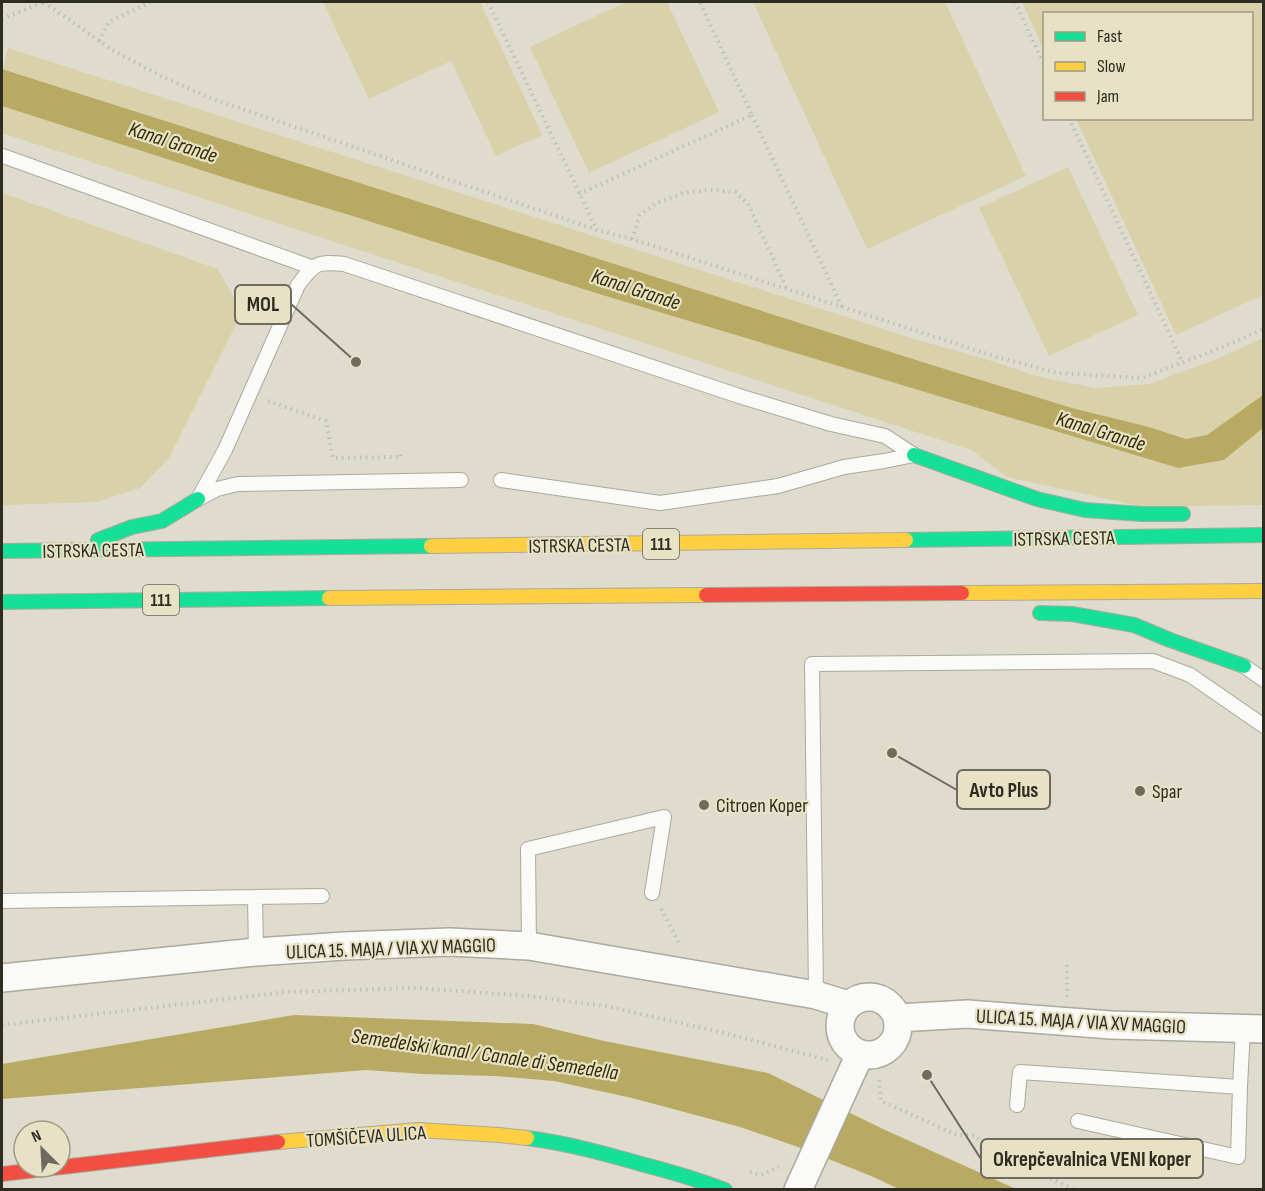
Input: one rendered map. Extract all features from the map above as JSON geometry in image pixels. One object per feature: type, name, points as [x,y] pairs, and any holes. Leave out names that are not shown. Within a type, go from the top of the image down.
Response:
[{"type":"main road","points":[[914,455],[1037,499],[1085,510],[1142,514],[1202,514]]},
{"type":"main road","points":[[71,550],[132,527],[162,521],[198,500]]},
{"type":"main road","points":[[1223,520],[1258,535]]},
{"type":"main road","name":"ISTRSKA CESTA","points":[[2,551],[1258,535]]},
{"type":"main road","name":"111","points":[[2,602],[1263,591]]},
{"type":"main road","points":[[935,594],[986,607]]},
{"type":"main road","points":[[1028,613],[1072,614],[1134,625],[1244,666]]},
{"type":"main road","name":"TOMŠIČEVA ULICA","points":[[2,1174],[280,1142],[418,1130],[499,1134],[541,1140],[612,1155],[699,1180],[725,1190]]},
{"type":"street","name":"ULICA 15. MAJA / VIA XV MAGGIO","points":[[2,978],[256,952],[450,942],[529,946],[816,995],[848,1005]]},
{"type":"street","points":[[798,1190],[853,1068],[870,1055],[889,1048],[896,1039],[898,1018],[894,1009],[886,1001],[877,997],[866,996],[856,999],[842,1014],[840,1033],[844,1042],[851,1049],[853,1068]]},
{"type":"street","name":"ULICA 15. MAJA / VIA XV MAGGIO","points":[[898,1018],[967,1014],[1112,1025],[1253,1029]]},
{"type":"lane","points":[[3,156],[311,267]]},
{"type":"lane","points":[[198,500],[225,450],[298,285],[311,267],[327,262],[344,264],[739,396],[831,424],[885,436],[914,455]]},
{"type":"lane","points":[[501,480],[660,503],[778,486],[844,467],[914,455]]},
{"type":"lane","points":[[198,500],[218,489],[238,483],[461,480]]},
{"type":"lane","points":[[816,995],[812,664],[1154,662],[1190,675],[1263,726]]},
{"type":"lane","points":[[1244,666],[1263,665]]},
{"type":"lane","points":[[1244,666],[1263,680]]},
{"type":"lane","points":[[529,946],[528,849],[664,816],[652,892]]},
{"type":"lane","points":[[2,901],[322,896]]},
{"type":"lane","points":[[255,897],[256,952]]},
{"type":"lane","points":[[1078,1121],[1238,1157],[1240,1087],[1253,1029]]},
{"type":"lane","points":[[1017,1105],[1020,1072],[1240,1087]]},
{"type":"path","points":[[2,19],[44,2],[112,50],[210,98],[597,230],[632,239],[997,357],[1057,373],[1142,378],[1263,329]]},
{"type":"path","points":[[99,41],[109,22],[150,2]]},
{"type":"path","points":[[488,2],[597,230]]},
{"type":"path","points":[[700,2],[843,308]]},
{"type":"path","points":[[1015,2],[1043,63]]},
{"type":"path","points":[[579,194],[752,115]]},
{"type":"path","points":[[1071,120],[1182,363]]},
{"type":"path","points":[[632,239],[640,215],[657,202],[683,193],[711,190],[735,192],[748,204],[786,289]]},
{"type":"path","points":[[250,394],[326,421],[333,458],[401,457],[400,451]]},
{"type":"path","points":[[652,892],[696,974]]},
{"type":"path","points":[[1067,965],[1067,997]]},
{"type":"path","points":[[2,1025],[287,992],[416,988],[529,996],[606,1006],[724,1033],[879,1077],[881,1101],[957,1135],[971,1134],[986,1147],[1075,1190]]},
{"type":"shaded area","points":[[323,2],[480,2],[542,135],[496,156],[451,61],[369,99]]},
{"type":"shaded area","points":[[626,2],[667,2],[719,112],[589,173],[530,47]]},
{"type":"shaded area","points":[[753,2],[945,2],[1026,176],[867,249]]},
{"type":"shaded area","points":[[1022,2],[1263,2],[1263,295],[1176,335],[1076,120],[1253,120],[1253,12],[1043,12],[1043,48]]},
{"type":"shaded area","points":[[8,48],[921,341],[1040,377],[1095,388],[1150,384],[1219,358],[1263,338],[1263,395],[1207,435],[1186,439],[1149,427],[1072,408],[3,69]]},
{"type":"shaded area","points":[[2,106],[599,294],[1177,468],[1224,460],[1263,428],[1263,505],[1153,509],[1007,477],[971,450],[2,133]]},
{"type":"shaded area","points":[[1068,167],[1138,315],[1049,356],[979,208]]},
{"type":"shaded area","points":[[2,193],[218,269],[242,313],[169,458],[140,488],[97,502],[2,505]]},
{"type":"water","name":"Kanal Grande","points":[[2,69],[1072,408],[1149,427],[1186,439],[1207,435],[1263,395],[1263,428],[1224,460],[1178,468],[599,294],[2,106]]},
{"type":"water","name":"Semedelski kanal / Canale di Semedella","points":[[294,1015],[533,1024],[604,1041],[768,1073],[883,1129],[1016,1189],[899,1189],[801,1148],[740,1127],[632,1098],[554,1081],[366,1070],[2,1099],[2,1064]]},
{"type":"traffic: fast","points":[[914,455],[1037,499],[1085,510],[1183,514]]},
{"type":"traffic: fast","points":[[98,540],[132,527],[162,521],[198,499]]},
{"type":"traffic: fast","points":[[906,540],[1264,535]]},
{"type":"traffic: fast","points":[[2,551],[431,546]]},
{"type":"traffic: fast","points":[[2,602],[329,598]]},
{"type":"traffic: fast","points":[[1040,613],[1072,614],[1134,625],[1244,666]]},
{"type":"traffic: fast","points":[[527,1138],[601,1153],[675,1173],[725,1190]]},
{"type":"traffic: slow","points":[[431,546],[906,540]]},
{"type":"traffic: slow","points":[[962,593],[1264,591]]},
{"type":"traffic: slow","points":[[329,598],[706,595]]},
{"type":"traffic: slow","points":[[278,1142],[418,1130],[527,1138]]},
{"type":"traffic: jam","points":[[706,595],[962,593]]},
{"type":"traffic: jam","points":[[2,1174],[278,1142]]},
{"type":"place","name":"MOL","points":[[356,362]]},
{"type":"place","name":"Avto Plus","points":[[892,753]]},
{"type":"place","name":"Spar","points":[[1140,791]]},
{"type":"place","name":"Citroen Koper","points":[[704,805]]},
{"type":"place","name":"Okrepčevalnica VENI koper","points":[[927,1075]]}]
